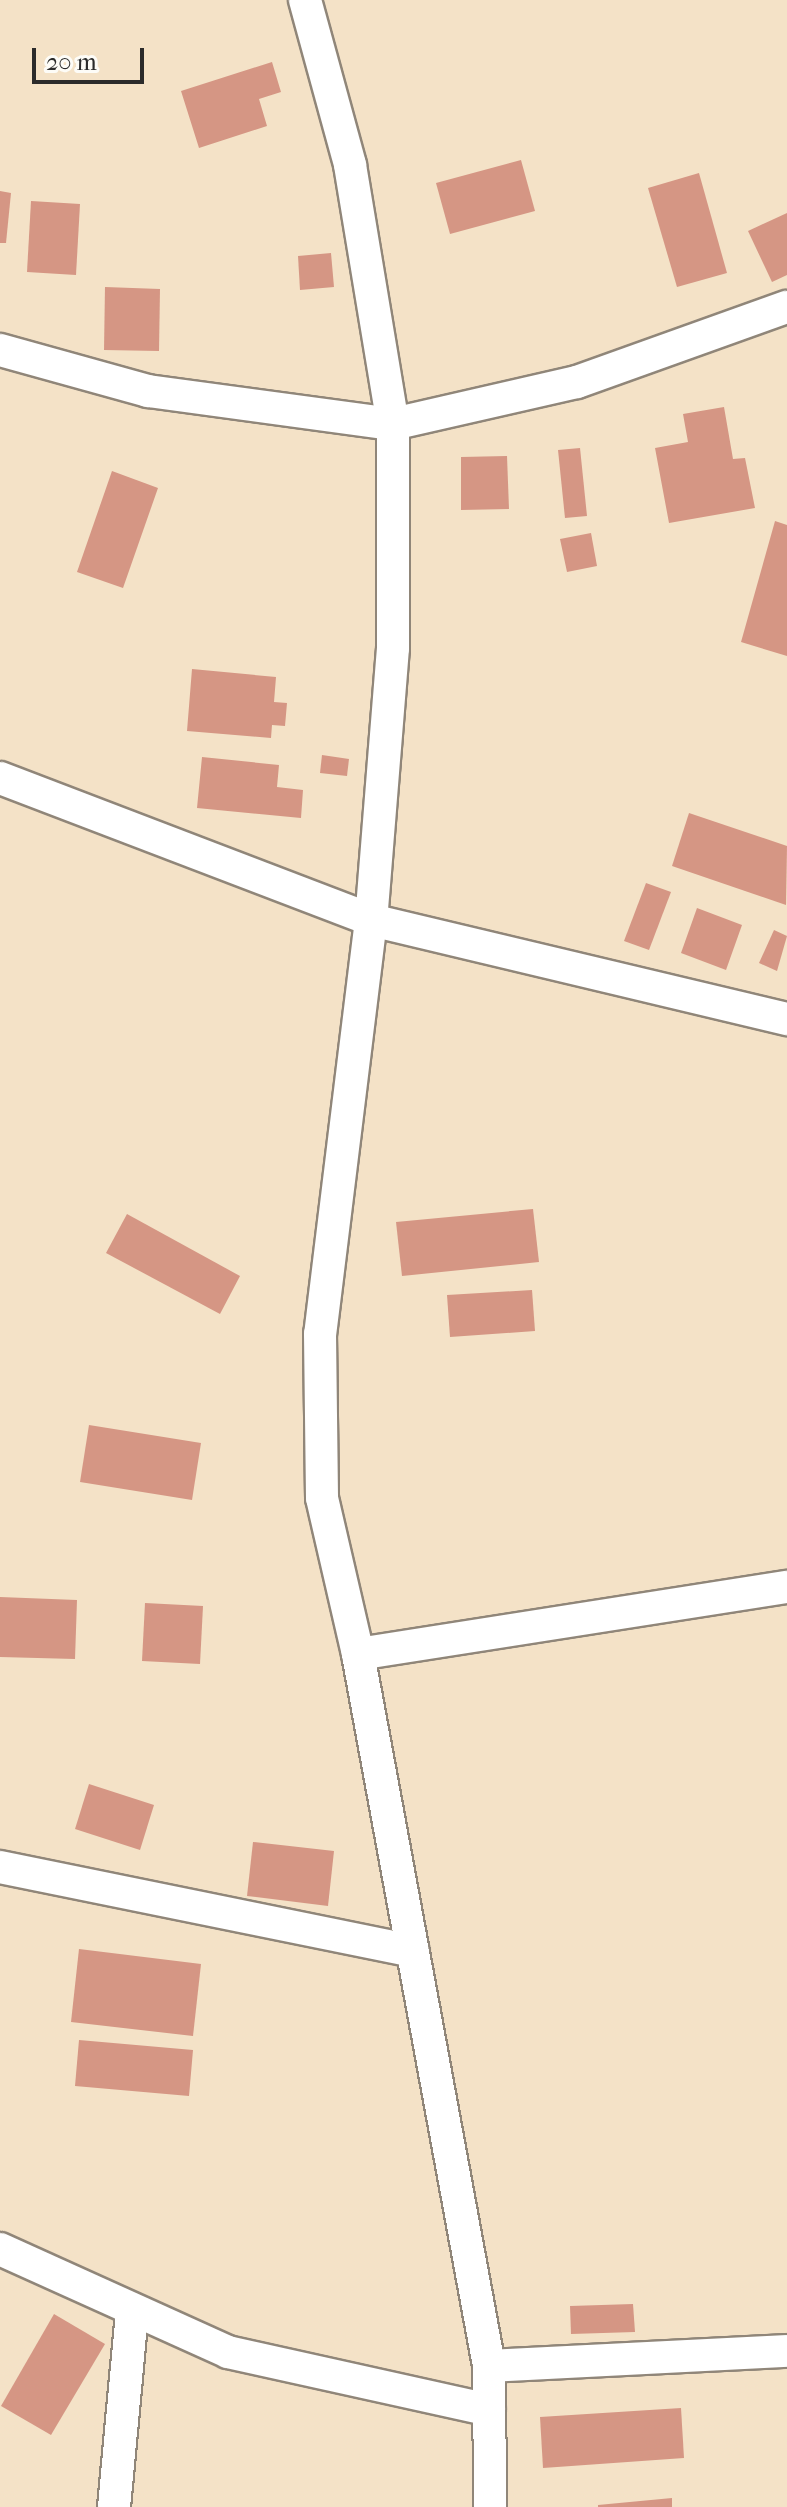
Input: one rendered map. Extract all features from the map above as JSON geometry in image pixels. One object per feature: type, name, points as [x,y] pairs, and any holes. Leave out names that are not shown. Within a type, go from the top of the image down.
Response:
[{"type":"street","points":[[305,0],[350,165],[393,424],[393,648],[371,920],[320,1334],[322,1498],[358,1654],[489,2366],[490,2507]]},
{"type":"street","points":[[0,350],[148,391],[393,424],[577,382],[787,307]]},
{"type":"street","points":[[0,778],[371,920],[784,1012]]},
{"type":"street","points":[[358,1654],[787,1587]]},
{"type":"street","points":[[0,1867],[413,1951]]},
{"type":"street","points":[[0,2249],[132,2313],[228,2352],[489,2410]]},
{"type":"street","points":[[114,2507],[132,2313]]},
{"type":"street","points":[[489,2366],[787,2351]]},
{"type":"building","points":[[272,62],[281,92],[259,99],[267,126],[199,148],[181,91]]},
{"type":"building","points":[[521,160],[535,211],[450,234],[436,183]]},
{"type":"building","points":[[699,173],[727,273],[677,287],[648,188]]},
{"type":"building","points":[[0,191],[11,193],[6,243],[0,243]]},
{"type":"building","points":[[31,201],[80,204],[76,275],[27,272]]},
{"type":"building","points":[[787,213],[787,275],[772,282],[748,231]]},
{"type":"building","points":[[331,253],[334,287],[300,290],[298,256]]},
{"type":"building","points":[[105,287],[160,289],[159,351],[104,350]]},
{"type":"building","points":[[724,407],[733,459],[745,458],[755,508],[669,523],[655,448],[688,442],[683,414]]},
{"type":"building","points":[[580,448],[587,516],[565,518],[558,450]]},
{"type":"building","points":[[507,456],[509,509],[461,510],[461,457]]},
{"type":"building","points":[[112,471],[158,488],[123,588],[77,572]]},
{"type":"building","points":[[775,521],[787,525],[787,656],[741,642]]},
{"type":"building","points":[[591,533],[597,566],[567,572],[560,539]]},
{"type":"building","points":[[192,669],[276,677],[274,702],[287,703],[285,726],[272,725],[271,738],[187,731]]},
{"type":"building","points":[[322,755],[349,759],[347,776],[320,773]]},
{"type":"building","points":[[202,757],[279,765],[277,787],[303,790],[301,818],[197,808]]},
{"type":"building","points":[[689,813],[787,846],[786,905],[672,866]]},
{"type":"building","points":[[646,883],[671,892],[649,950],[624,941]]},
{"type":"building","points":[[697,908],[742,925],[726,970],[681,953]]},
{"type":"building","points":[[774,930],[787,936],[777,971],[759,963]]},
{"type":"building","points":[[533,1209],[539,1262],[402,1276],[396,1222]]},
{"type":"building","points":[[127,1214],[240,1276],[220,1314],[106,1253]]},
{"type":"building","points":[[532,1290],[535,1331],[450,1337],[447,1295]]},
{"type":"building","points":[[89,1425],[201,1443],[192,1500],[80,1482]]},
{"type":"building","points":[[0,1597],[77,1600],[75,1659],[0,1657]]},
{"type":"building","points":[[145,1603],[203,1606],[200,1664],[142,1661]]},
{"type":"building","points":[[89,1784],[154,1805],[140,1850],[75,1829]]},
{"type":"building","points":[[253,1842],[334,1851],[328,1906],[247,1896]]},
{"type":"building","points":[[79,1949],[201,1964],[193,2036],[71,2022]]},
{"type":"building","points":[[79,2040],[193,2050],[189,2096],[75,2086]]},
{"type":"building","points":[[633,2304],[635,2332],[571,2334],[570,2306]]},
{"type":"building","points":[[54,2314],[105,2344],[51,2435],[1,2406]]},
{"type":"building","points":[[681,2408],[684,2458],[543,2468],[540,2417]]},
{"type":"building","points":[[672,2498],[672,2507],[598,2507],[598,2505]]}]
